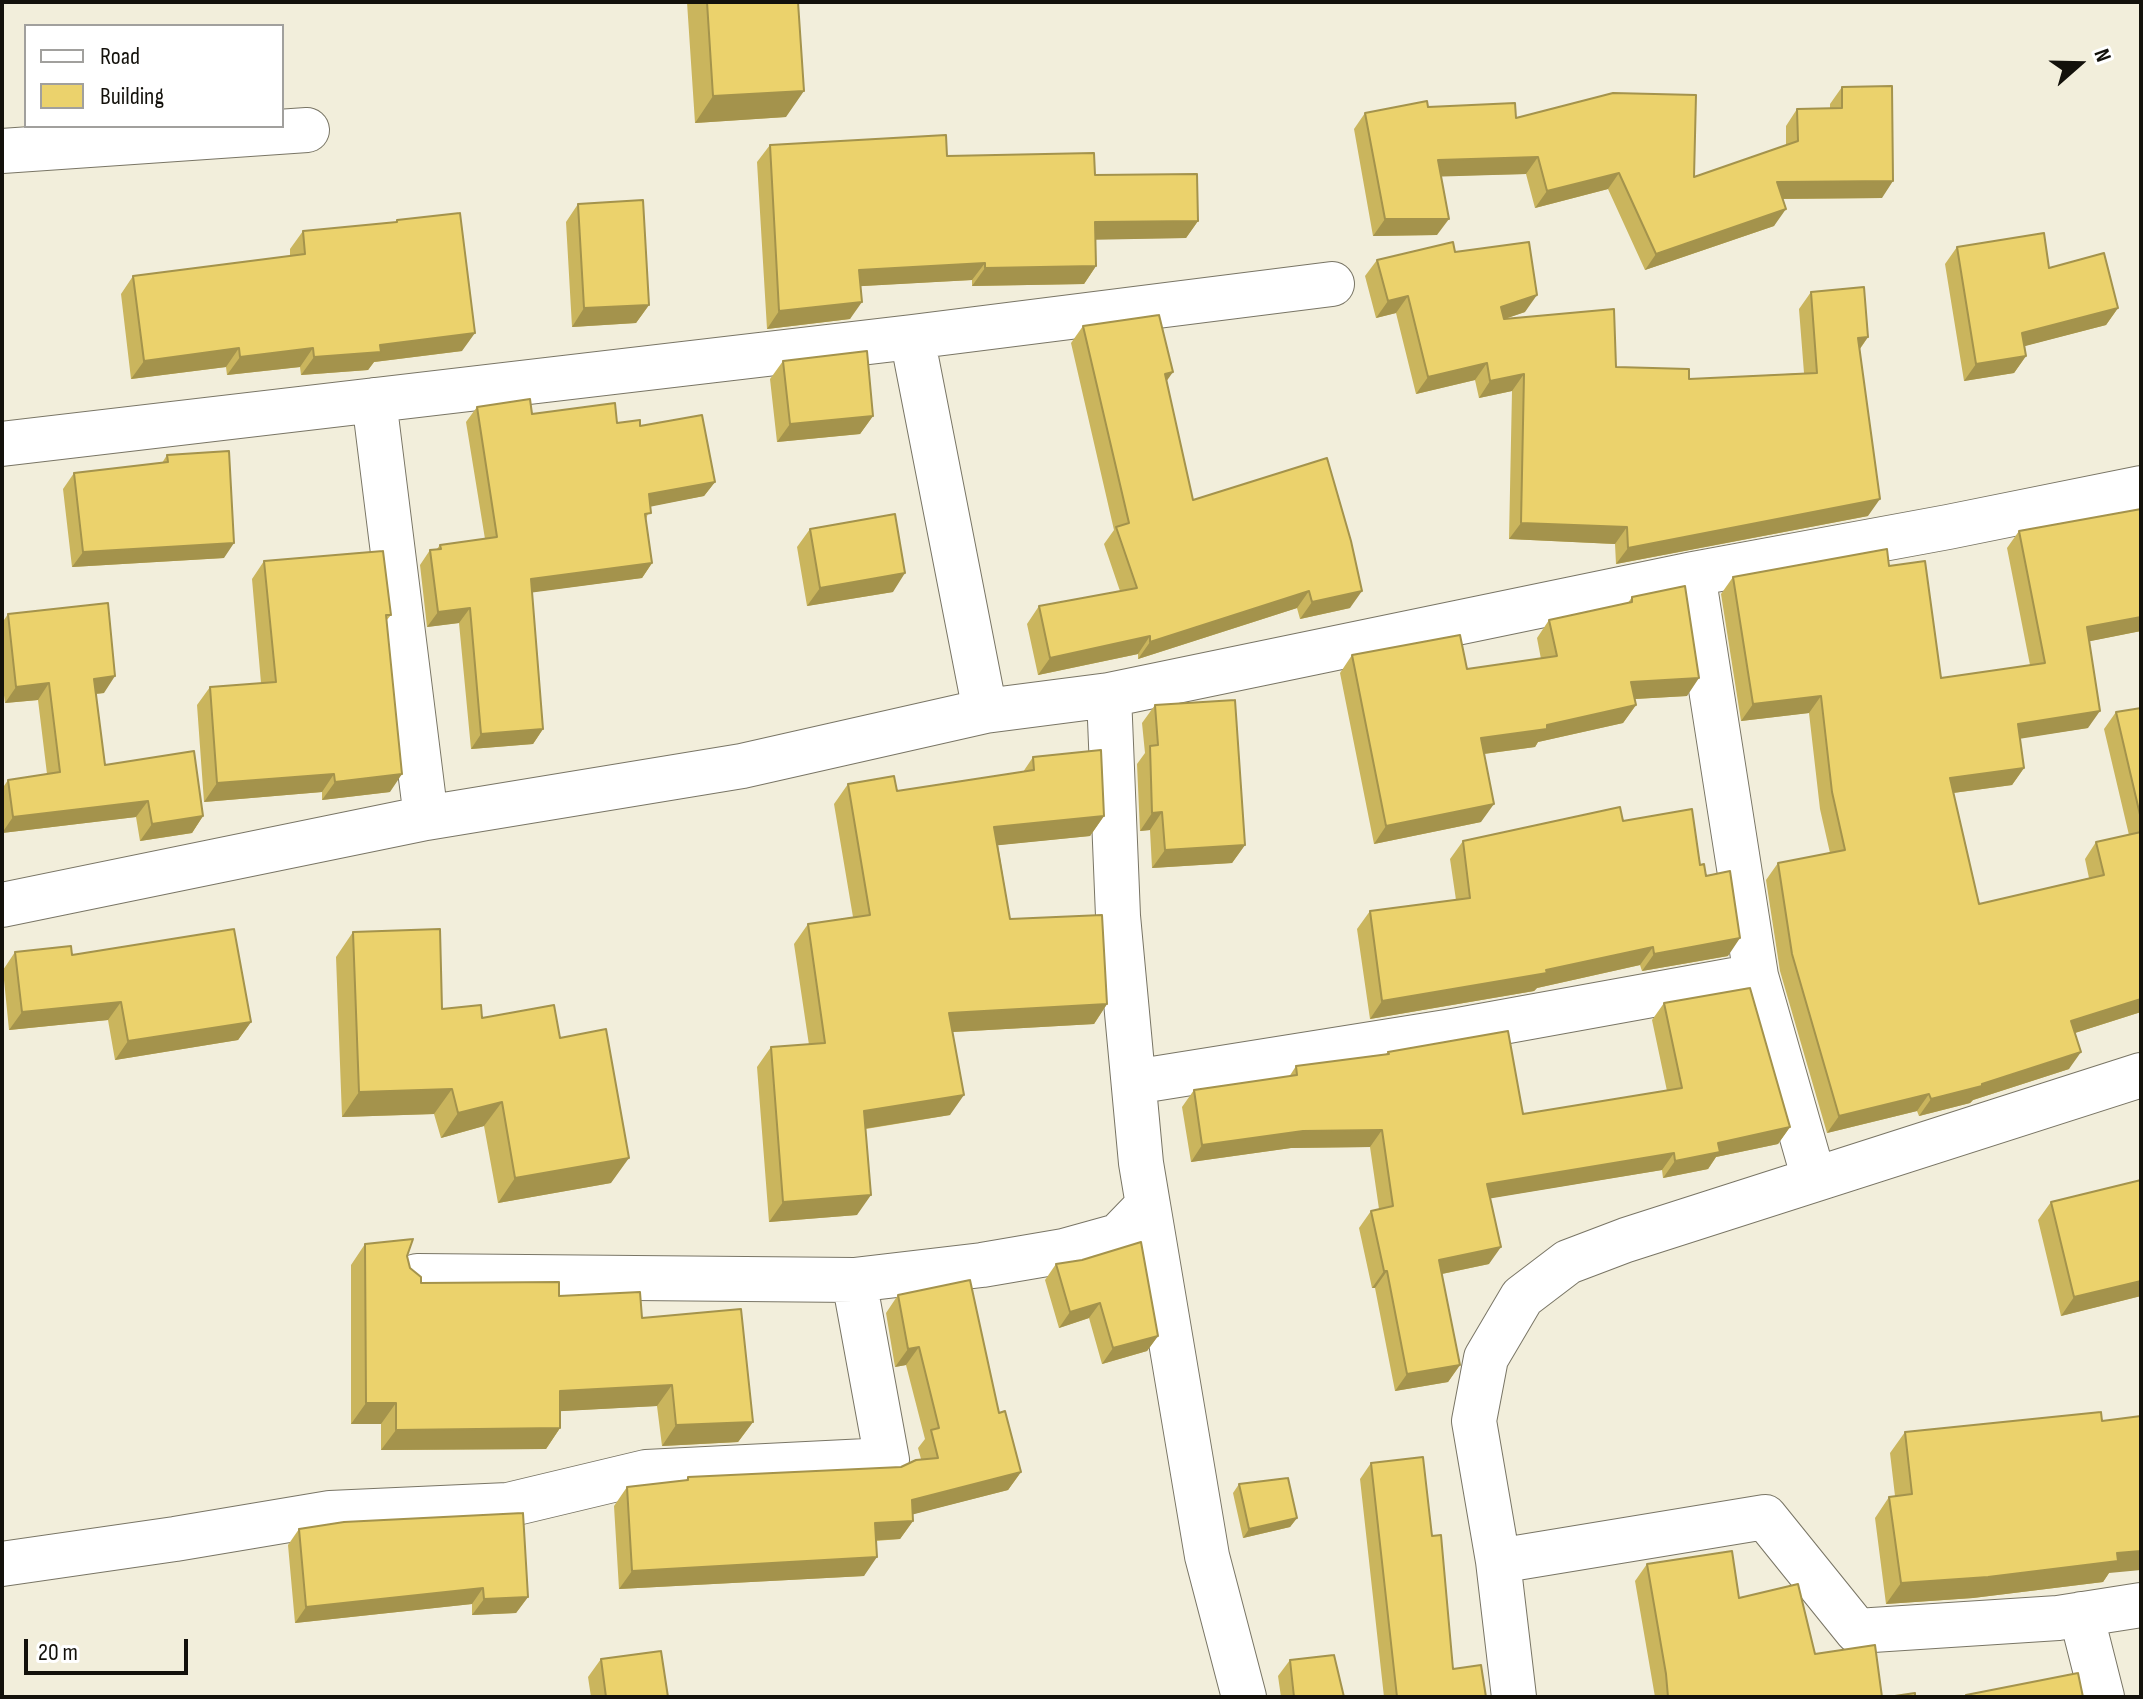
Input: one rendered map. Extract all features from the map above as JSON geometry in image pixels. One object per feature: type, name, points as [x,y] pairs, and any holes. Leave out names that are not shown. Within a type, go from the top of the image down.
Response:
[{"type":"street","points":[[2,151],[307,130]]},
{"type":"street","points":[[2,444],[912,337],[1332,284]]},
{"type":"street","points":[[912,337],[985,711]]},
{"type":"street","points":[[374,400],[426,818]]},
{"type":"street","points":[[2,905],[426,818],[742,766],[985,711],[1109,695],[1693,574],[2141,488]]},
{"type":"street","points":[[1693,574],[1756,976],[1814,1179]]},
{"type":"street","points":[[1109,695],[1118,916],[1148,1205],[1207,1556],[1244,1697]]},
{"type":"street","points":[[1134,1082],[1453,1031],[1756,976]]},
{"type":"street","points":[[1514,1697],[1498,1561],[1474,1421],[1486,1358],[1522,1297],[1568,1262],[1626,1240],[2141,1075]]},
{"type":"street","points":[[417,1276],[854,1280],[982,1265],[1064,1251],[1118,1236],[1148,1205]]},
{"type":"street","points":[[2,1564],[330,1513],[508,1505],[646,1472],[887,1460],[854,1280]]},
{"type":"street","points":[[1498,1561],[1765,1517],[1857,1631],[2058,1618],[2141,1605]]},
{"type":"street","points":[[2081,1614],[2102,1697]]},
{"type":"building","points":[[707,2],[798,2],[804,91],[713,96]]},
{"type":"building","points":[[1892,86],[1893,181],[1777,182],[1786,209],[1656,254],[1619,173],[1547,191],[1538,157],[1438,160],[1449,219],[1385,219],[1365,113],[1427,101],[1428,107],[1515,103],[1516,118],[1613,93],[1696,95],[1694,177],[1798,141],[1797,109],[1842,108],[1842,87]]},
{"type":"building","points":[[946,135],[947,156],[1094,153],[1095,175],[1197,174],[1198,221],[1095,222],[1096,266],[985,268],[985,263],[859,270],[862,302],[779,311],[770,145]]},
{"type":"building","points":[[643,200],[649,305],[584,308],[578,204]]},
{"type":"building","points":[[460,213],[475,333],[380,345],[381,352],[314,357],[313,348],[240,357],[239,348],[144,361],[133,276],[305,254],[303,231]]},
{"type":"building","points":[[2044,233],[2049,268],[2104,253],[2118,308],[2022,333],[2026,356],[1976,364],[1957,247]]},
{"type":"building","points":[[1453,242],[1455,252],[1529,242],[1537,295],[1501,307],[1504,319],[1614,309],[1616,367],[1689,369],[1689,379],[1817,373],[1811,292],[1864,287],[1868,337],[1858,338],[1880,499],[1628,548],[1627,527],[1521,523],[1524,374],[1490,381],[1487,363],[1428,377],[1408,296],[1388,301],[1377,260]]},
{"type":"building","points":[[1159,315],[1173,372],[1165,374],[1193,500],[1327,458],[1362,591],[1312,602],[1309,591],[1150,642],[1150,636],[1050,658],[1039,606],[1137,588],[1116,527],[1129,523],[1083,326]]},
{"type":"building","points":[[867,351],[873,416],[790,424],[783,361]]},
{"type":"building","points":[[530,399],[532,414],[615,403],[617,423],[640,420],[640,426],[702,415],[715,482],[649,494],[651,513],[645,514],[652,563],[531,579],[543,729],[481,734],[470,608],[438,612],[430,550],[441,549],[440,545],[497,537],[477,407]]},
{"type":"building","points":[[229,451],[234,543],[83,552],[74,473],[168,462],[167,455]]},
{"type":"building","points":[[2141,509],[2141,617],[2087,627],[2100,711],[2018,724],[2024,768],[1950,778],[1979,904],[2104,875],[2096,842],[2141,832],[2141,999],[2071,1021],[2081,1052],[1982,1086],[1931,1099],[1929,1094],[1839,1116],[1792,954],[1778,863],[1845,850],[1832,792],[1821,696],[1753,704],[1733,577],[1887,549],[1889,566],[1925,561],[1941,678],[2045,663],[2019,531]]},
{"type":"building","points":[[895,514],[905,573],[820,588],[810,529]]},
{"type":"building","points":[[383,551],[391,615],[386,615],[402,774],[335,782],[334,774],[217,783],[210,687],[276,682],[264,561]]},
{"type":"building","points":[[1685,586],[1699,678],[1631,682],[1636,705],[1547,725],[1547,729],[1481,738],[1494,804],[1386,826],[1352,655],[1460,635],[1467,669],[1557,656],[1549,620],[1632,602],[1632,597]]},
{"type":"building","points":[[108,603],[115,676],[94,679],[105,765],[194,751],[203,816],[152,824],[148,801],[13,817],[8,780],[60,772],[49,683],[16,687],[8,614]]},
{"type":"building","points":[[1235,700],[1245,845],[1165,850],[1162,812],[1152,813],[1150,746],[1158,745],[1155,705]]},
{"type":"building","points":[[2141,708],[2141,819],[2116,712]]},
{"type":"building","points":[[1101,750],[1104,816],[994,827],[1010,919],[1102,915],[1107,1004],[949,1013],[964,1095],[864,1111],[871,1195],[783,1202],[771,1047],[825,1043],[808,924],[870,915],[848,784],[894,776],[897,791],[1034,770],[1033,757]]},
{"type":"building","points":[[1620,807],[1623,821],[1692,809],[1700,865],[1704,864],[1706,876],[1730,871],[1740,938],[1654,954],[1653,947],[1546,970],[1547,973],[1382,1001],[1370,911],[1470,898],[1463,841]]},
{"type":"building","points":[[234,929],[251,1022],[128,1041],[121,1002],[22,1012],[15,952],[71,946],[72,955]]},
{"type":"building","points":[[440,929],[442,1009],[481,1005],[482,1018],[554,1005],[560,1038],[606,1029],[629,1158],[515,1178],[502,1102],[458,1113],[452,1089],[359,1092],[353,932]]},
{"type":"building","points":[[1750,988],[1790,1127],[1718,1143],[1720,1152],[1675,1161],[1674,1153],[1487,1184],[1501,1247],[1439,1260],[1460,1365],[1407,1374],[1387,1271],[1384,1271],[1371,1211],[1393,1206],[1382,1130],[1303,1131],[1202,1145],[1194,1090],[1297,1075],[1296,1066],[1389,1054],[1508,1031],[1523,1114],[1682,1088],[1664,1003]]},
{"type":"building","points":[[2141,1180],[2141,1281],[2074,1297],[2051,1202]]},
{"type":"building","points":[[413,1239],[407,1256],[410,1268],[421,1277],[421,1283],[559,1282],[559,1296],[640,1292],[642,1318],[741,1309],[753,1422],[676,1425],[672,1385],[560,1391],[560,1428],[396,1430],[396,1403],[366,1403],[365,1244]]},
{"type":"building","points":[[1141,1242],[1158,1336],[1113,1348],[1100,1303],[1070,1312],[1056,1264],[1082,1260]]},
{"type":"building","points":[[970,1280],[999,1413],[1005,1411],[1021,1472],[912,1500],[913,1521],[875,1523],[877,1557],[632,1571],[627,1487],[688,1480],[688,1477],[901,1467],[916,1460],[938,1458],[931,1430],[939,1428],[919,1347],[908,1349],[898,1295]]},
{"type":"building","points":[[2101,1412],[2102,1421],[2141,1416],[2141,1551],[2117,1553],[2118,1561],[1988,1577],[1901,1583],[1889,1497],[1912,1494],[1905,1432]]},
{"type":"building","points":[[1423,1457],[1432,1536],[1441,1535],[1453,1669],[1481,1665],[1486,1697],[1397,1697],[1371,1463]]},
{"type":"building","points":[[1288,1478],[1297,1518],[1249,1529],[1239,1484]]},
{"type":"building","points":[[523,1513],[528,1597],[484,1599],[483,1588],[306,1607],[299,1529],[344,1522]]},
{"type":"building","points":[[1732,1551],[1739,1598],[1798,1584],[1815,1654],[1875,1645],[1882,1697],[1668,1697],[1647,1564]]},
{"type":"building","points":[[661,1651],[668,1697],[606,1697],[601,1659]]},
{"type":"building","points":[[1334,1655],[1344,1697],[1294,1697],[1290,1660]]},
{"type":"building","points":[[2078,1673],[2083,1697],[1966,1695]]},
{"type":"building","points":[[1915,1693],[1915,1697],[1888,1697]]}]
